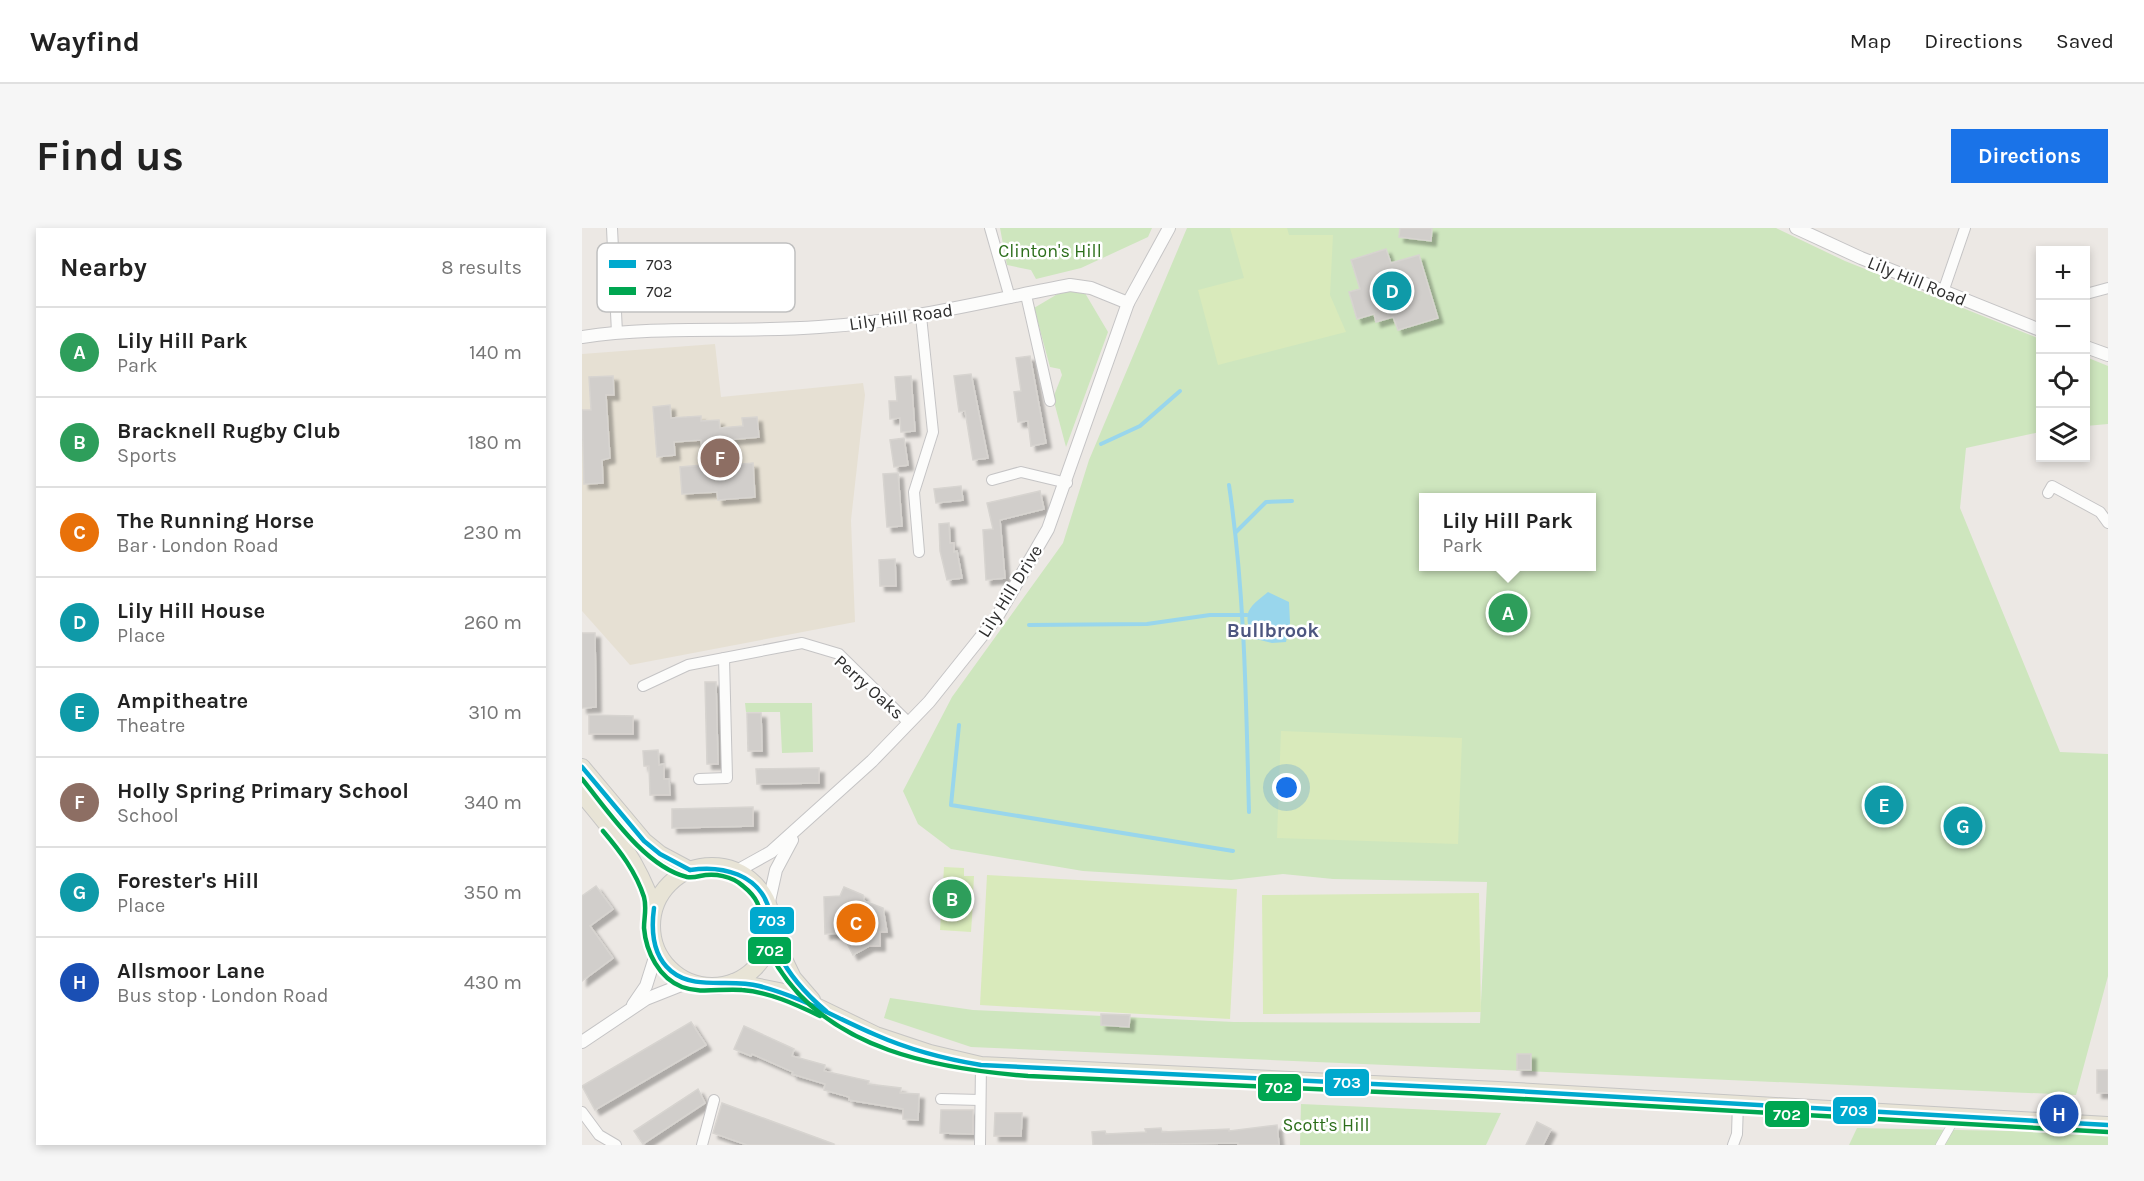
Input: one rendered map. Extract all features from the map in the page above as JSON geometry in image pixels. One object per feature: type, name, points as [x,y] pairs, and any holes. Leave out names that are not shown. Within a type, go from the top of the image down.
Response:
[{"type":"main road","points":[[582,767],[644,841],[660,854],[690,870]]},
{"type":"main road","points":[[582,794],[627,848],[644,879],[654,908],[652,932],[657,951],[666,966],[676,975],[704,984],[734,982],[789,993],[884,1038],[981,1065],[1738,1103],[2108,1125]]},
{"type":"main road","points":[[654,908],[667,886],[690,870],[709,867],[735,872],[757,887],[768,906],[771,932],[793,978],[824,1010]]},
{"type":"main road","points":[[734,982],[760,964],[767,950],[771,932]]},
{"type":"street","points":[[612,228],[613,243]]},
{"type":"street","points":[[990,228],[1010,298]]},
{"type":"street","points":[[1128,303],[1169,228]]},
{"type":"street","name":"Lily Hill Road","points":[[1796,228],[1861,258],[2036,328]]},
{"type":"street","points":[[1943,292],[1965,228]]},
{"type":"street","name":"Lily Hill Road","points":[[582,337],[616,333],[819,327],[921,316],[1078,286],[1128,303]]},
{"type":"street","points":[[2090,293],[2108,288]]},
{"type":"street","points":[[1026,295],[1050,401]]},
{"type":"street","name":"Lily Hill Drive","points":[[735,872],[771,852],[803,825],[909,723],[997,617],[1036,553],[1067,483],[1087,417],[1128,303]]},
{"type":"street","points":[[615,312],[616,333]]},
{"type":"street","points":[[919,552],[914,492],[933,432],[921,316]]},
{"type":"street","points":[[2090,348],[2108,355]]},
{"type":"street","points":[[992,480],[1021,472],[1067,483]]},
{"type":"street","points":[[2052,485],[2100,512],[2108,523]]},
{"type":"street","name":"Perry Oaks","points":[[643,686],[688,665],[802,643],[839,654],[909,723]]},
{"type":"street","points":[[699,779],[727,778],[724,658]]},
{"type":"street","name":"Lily Hill Drive","points":[[768,906],[781,857],[803,825]]},
{"type":"street","points":[[629,1011],[646,987],[657,951]]},
{"type":"street","points":[[582,1042],[657,994],[689,981]]},
{"type":"street","points":[[980,1145],[981,1065]]},
{"type":"street","points":[[941,1099],[980,1100]]},
{"type":"street","points":[[702,1145],[714,1100]]},
{"type":"street","points":[[1733,1145],[1737,1134],[1738,1103]]},
{"type":"street","points":[[582,1112],[599,1136],[616,1145]]},
{"type":"street","points":[[1940,1145],[1952,1124]]},
{"type":"shaded area","points":[[715,344],[721,397],[863,383],[865,395],[851,520],[855,622],[630,665],[582,611],[582,354]]},
{"type":"green space","name":"Clinton's Hill","points":[[1000,228],[1152,228],[1148,237],[1081,268],[1036,279],[1031,270],[1007,265]]},
{"type":"green space","points":[[1187,228],[1776,228],[1845,261],[2036,337],[2036,433],[1966,448],[1960,508],[2060,752],[2108,754],[2108,976],[2076,1095],[971,1047],[884,1018],[890,998],[973,1010],[1234,1022],[1480,1023],[1487,882],[1333,879],[1283,874],[1231,880],[1083,871],[951,849],[918,824],[903,791],[952,697],[1063,543],[1089,460]]},
{"type":"green space","points":[[1230,228],[1287,228],[1289,235],[1333,235],[1330,295],[1346,332],[1218,365],[1198,290],[1244,278]]},
{"type":"green space","points":[[1082,288],[1108,332],[1066,447],[1053,398],[1062,375],[1060,369],[1050,367],[1034,308],[1061,292]]},
{"type":"green space","points":[[2090,359],[2108,366],[2108,424],[2090,426]]},
{"type":"green space","points":[[745,703],[812,703],[813,752],[782,753],[780,712],[746,712]]},
{"type":"green space","points":[[1281,731],[1462,738],[1458,844],[1277,838]]},
{"type":"green space","points":[[944,867],[964,868],[964,876],[974,876],[973,896],[963,896],[962,901],[973,903],[971,932],[940,930]]},
{"type":"green space","points":[[987,875],[1237,889],[1230,1019],[980,1005]]},
{"type":"green space","points":[[1479,893],[1481,1012],[1263,1014],[1262,895]]},
{"type":"green space","name":"Scott's Hill","points":[[1301,1104],[1501,1113],[1486,1145],[1300,1145]]},
{"type":"green space","points":[[1857,1128],[2108,1133],[2108,1145],[1849,1145]]},
{"type":"water","points":[[1268,592],[1289,602],[1290,623],[1286,642],[1272,643],[1252,638],[1248,622],[1249,611]]},
{"type":"building","points":[[1400,228],[1432,228],[1431,241],[1399,237]]},
{"type":"building","points":[[1386,249],[1391,263],[1419,255],[1438,318],[1398,330],[1393,317],[1376,322],[1374,314],[1357,319],[1349,292],[1360,289],[1351,260]]},
{"type":"building","points":[[1030,356],[1046,443],[1031,446],[1028,421],[1018,422],[1014,392],[1021,391],[1016,358]]},
{"type":"building","points":[[971,374],[988,458],[973,460],[965,411],[959,412],[954,376]]},
{"type":"building","points":[[613,376],[614,395],[606,395],[610,458],[602,460],[603,483],[584,484],[582,410],[591,410],[589,377]]},
{"type":"building","points":[[911,376],[915,431],[901,432],[900,418],[890,419],[889,401],[897,401],[895,377]]},
{"type":"building","points":[[670,405],[671,418],[701,416],[701,421],[719,420],[720,428],[743,426],[742,418],[757,417],[759,437],[716,441],[718,466],[753,463],[755,497],[718,500],[717,492],[682,494],[680,467],[703,465],[701,440],[674,442],[675,455],[657,457],[653,407]]},
{"type":"building","points":[[904,438],[908,465],[894,467],[890,440]]},
{"type":"building","points":[[898,473],[902,526],[887,527],[883,474]]},
{"type":"building","points":[[961,486],[963,500],[936,503],[934,489]]},
{"type":"building","points":[[1040,491],[1044,509],[1000,520],[1005,578],[986,580],[983,530],[993,529],[987,503]]},
{"type":"building","points":[[949,523],[950,543],[954,543],[954,552],[957,551],[962,578],[947,580],[940,551],[939,524]]},
{"type":"building","points":[[895,559],[896,586],[880,586],[879,560]]},
{"type":"building","points":[[582,633],[595,633],[596,707],[582,708]]},
{"type":"building","points":[[705,682],[716,682],[718,764],[707,764]]},
{"type":"building","points":[[747,713],[761,713],[762,751],[748,751]]},
{"type":"building","points":[[589,715],[633,716],[633,734],[589,734]]},
{"type":"building","points":[[658,750],[659,765],[664,764],[664,779],[669,779],[670,795],[650,795],[649,766],[644,766],[643,751]]},
{"type":"building","points":[[819,768],[819,783],[757,784],[756,769]]},
{"type":"building","points":[[753,807],[753,826],[672,828],[672,809]]},
{"type":"building","points":[[596,886],[613,909],[590,926],[613,958],[582,981],[582,896]]},
{"type":"building","points":[[844,887],[863,895],[864,901],[883,908],[887,932],[880,932],[880,946],[869,946],[853,955],[842,933],[825,934],[824,897],[840,896]]},
{"type":"building","points":[[1101,1014],[1130,1015],[1129,1027],[1101,1025]]},
{"type":"building","points":[[691,1022],[706,1045],[595,1110],[582,1086]]},
{"type":"building","points":[[744,1026],[794,1049],[792,1056],[825,1065],[824,1071],[869,1081],[868,1084],[901,1088],[900,1093],[919,1094],[918,1120],[903,1119],[903,1109],[849,1100],[849,1097],[824,1090],[825,1084],[792,1074],[793,1072],[752,1054],[751,1056],[734,1049]]},
{"type":"building","points":[[1517,1054],[1531,1054],[1531,1070],[1517,1070]]},
{"type":"building","points":[[2097,1070],[2108,1070],[2108,1093],[2097,1093]]},
{"type":"building","points":[[698,1089],[705,1103],[643,1144],[634,1131]]},
{"type":"building","points":[[722,1103],[834,1145],[747,1145],[713,1133]]},
{"type":"building","points":[[941,1110],[973,1110],[973,1134],[940,1133]]},
{"type":"building","points":[[995,1113],[1022,1113],[1021,1136],[994,1136]]},
{"type":"building","points":[[1537,1122],[1551,1129],[1543,1145],[1526,1145]]},
{"type":"building","points":[[1277,1125],[1279,1145],[1238,1145],[1238,1143],[1093,1145],[1092,1132],[1105,1131],[1106,1134],[1146,1132],[1145,1129],[1161,1128],[1162,1132],[1229,1129],[1229,1131]]},
{"type":"waterway","points":[[1101,444],[1140,426],[1180,391]]},
{"type":"waterway","points":[[1229,485],[1242,607],[1249,812]]},
{"type":"waterway","points":[[1236,532],[1266,502],[1292,501]]},
{"type":"waterway","points":[[1029,625],[1147,624],[1210,615],[1247,615]]},
{"type":"waterway","points":[[959,725],[951,805],[1233,851]]},
{"type":"transit line","name":"703","points":[[582,767],[644,841],[660,854],[690,870]]},
{"type":"transit line","name":"702","points":[[582,779],[628,836],[657,862],[687,877],[723,876],[739,883],[749,892],[757,902],[766,943],[778,967],[800,995],[826,1018],[856,1036],[889,1050],[923,1060],[958,1068],[1028,1076],[1469,1096],[2108,1132]]},
{"type":"transit line","name":"702","points":[[603,831],[637,879],[645,901],[644,928],[651,955],[660,971],[674,983],[689,989],[742,990],[762,993],[820,1016]]},
{"type":"transit line","name":"703","points":[[690,870],[714,869],[738,874],[757,887],[769,909],[775,943],[783,962],[812,999],[826,1011]]},
{"type":"transit line","name":"703","points":[[654,908],[653,933],[656,950],[665,965],[680,977],[691,981],[759,986],[804,1002],[915,1050],[981,1065],[1498,1090],[2108,1125]]},
{"type":"place","name":"Lily Hill House","points":[[1392,291]]},
{"type":"place","name":"Holly Spring Primary School","points":[[720,458]]},
{"type":"place","name":"Lily Hill Park","points":[[1508,613]]},
{"type":"place","name":"Ampitheatre","points":[[1884,805]]},
{"type":"place","name":"Forester's Hill","points":[[1963,826]]},
{"type":"place","name":"Bracknell Rugby Club","points":[[952,899]]},
{"type":"place","name":"The Running Horse","points":[[856,923]]},
{"type":"place","name":"Allsmoor Lane","points":[[2059,1114]]},
{"type":"district","name":"Bullbrook","points":[[1273,630]]}]
